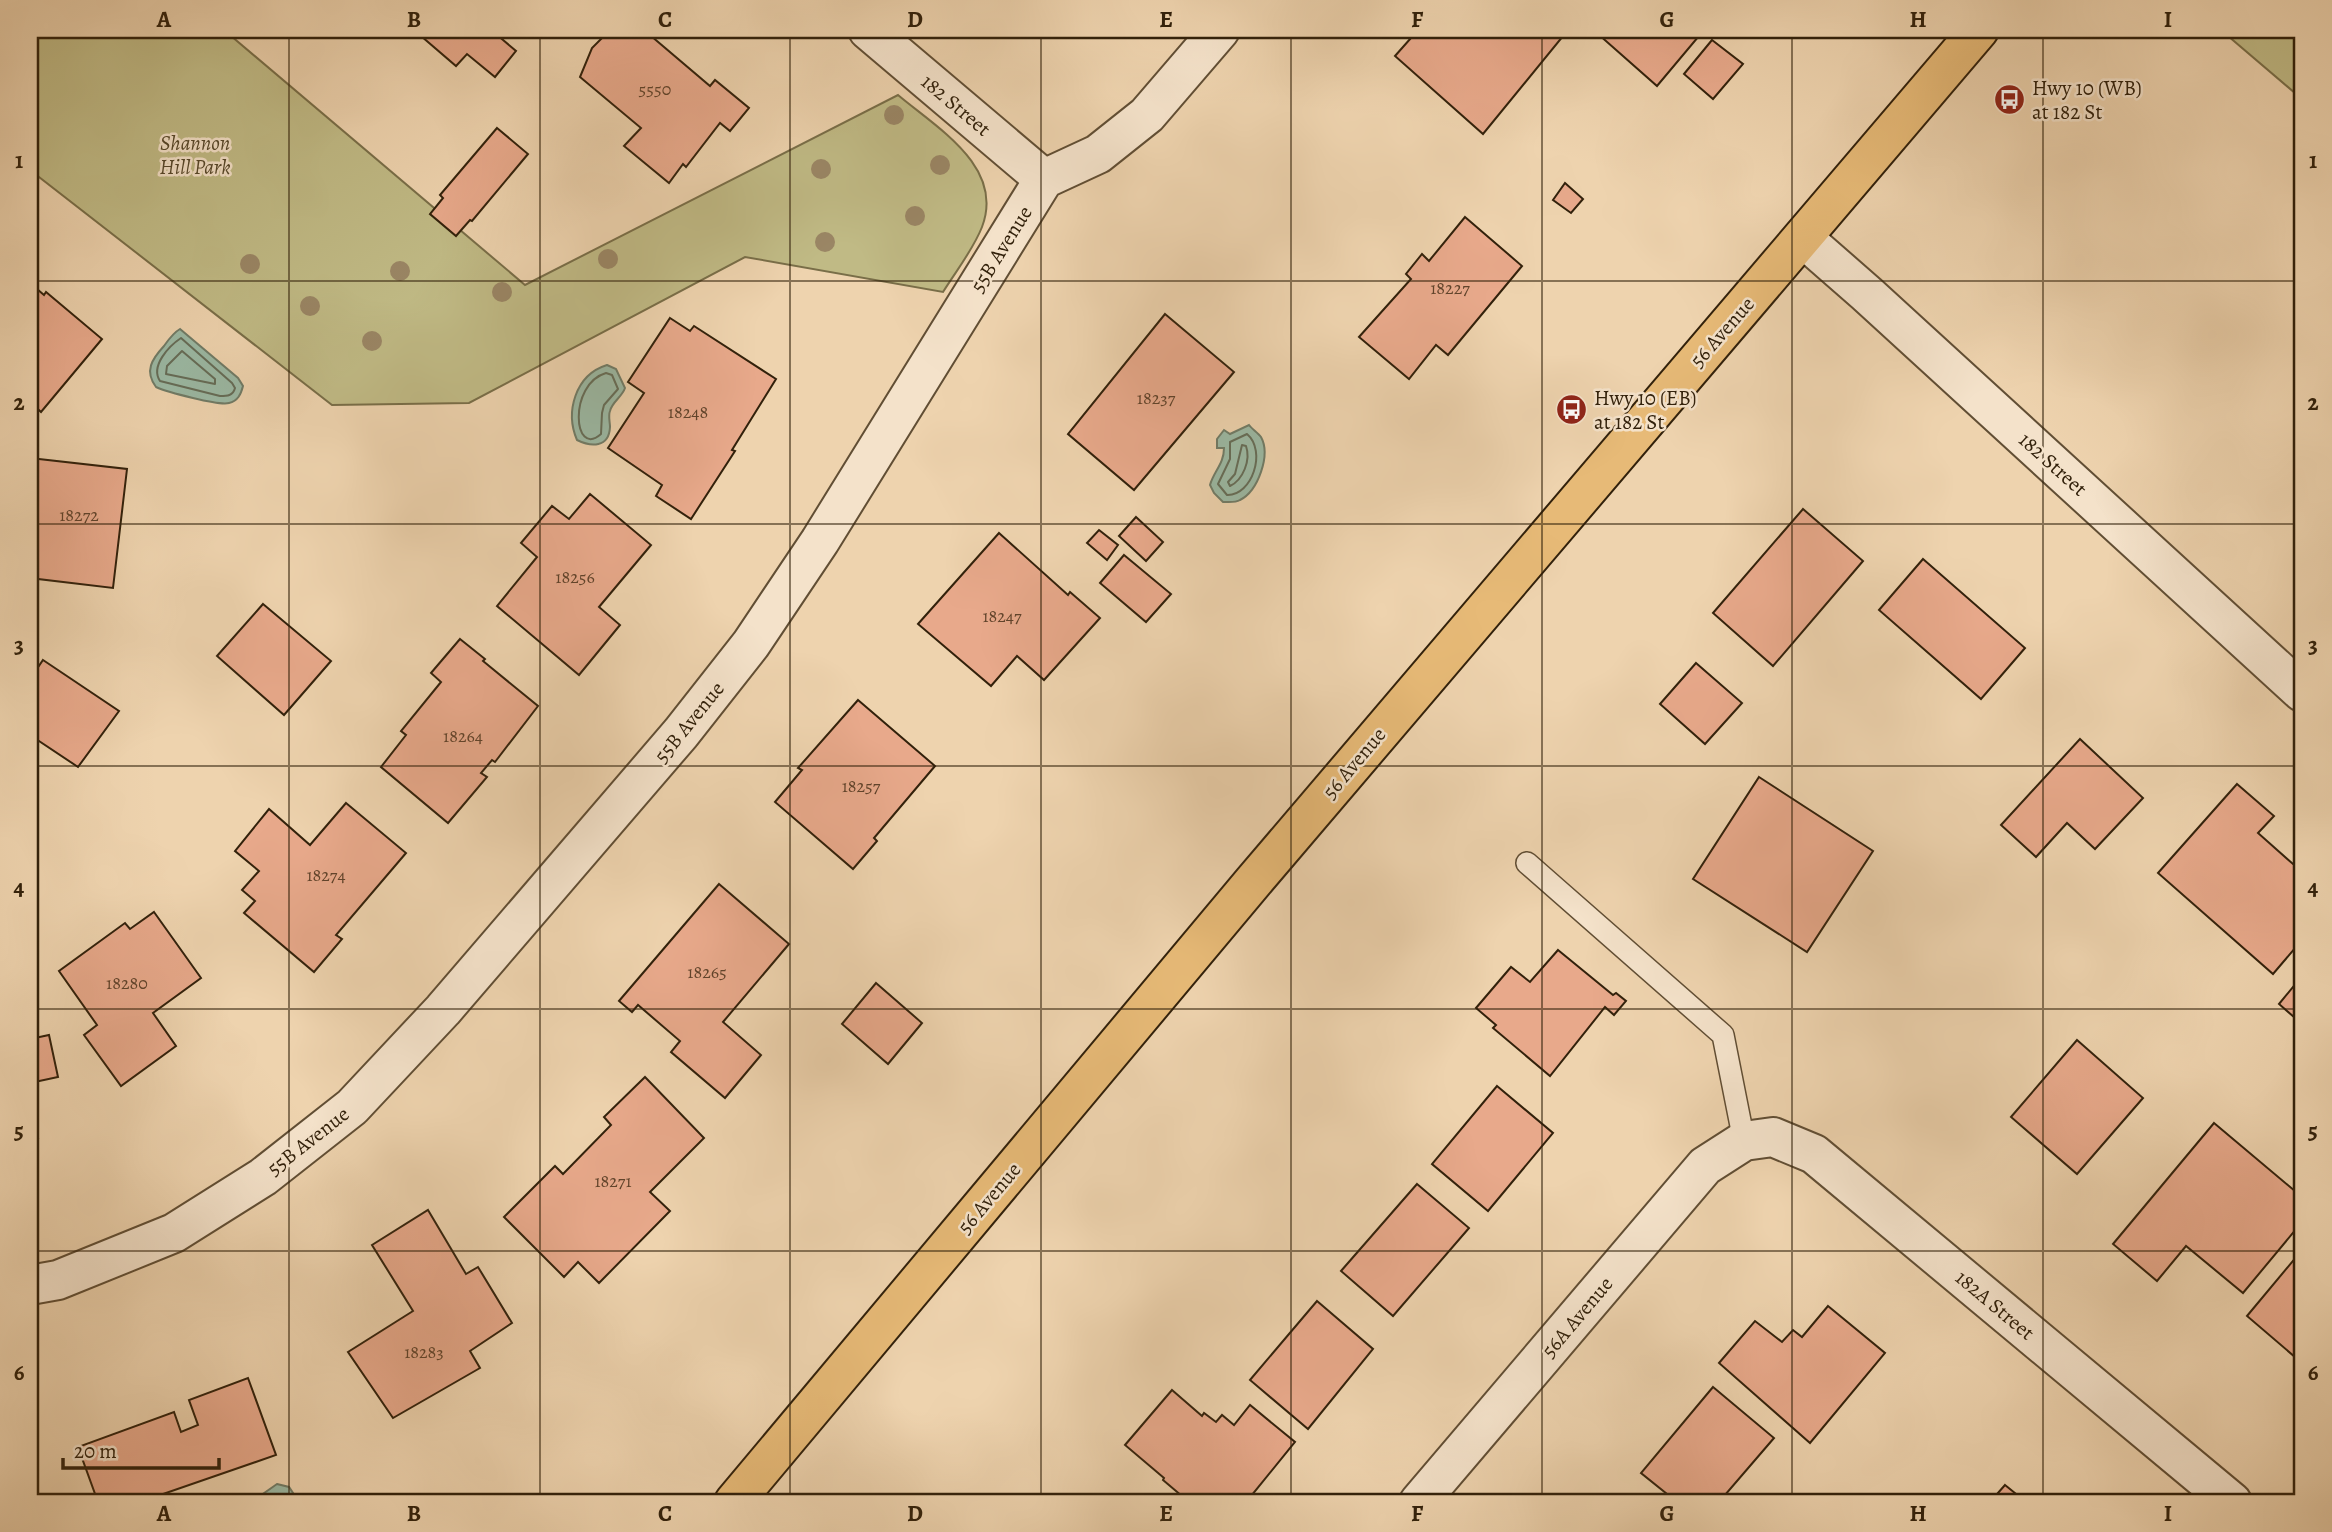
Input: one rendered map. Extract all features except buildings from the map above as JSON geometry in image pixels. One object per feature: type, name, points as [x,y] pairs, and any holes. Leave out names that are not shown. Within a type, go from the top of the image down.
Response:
[{"type":"highway","name":"56 Avenue","points":[[734,1502],[1253,882],[1979,30]]},
{"type":"street","name":"182 Street","points":[[868,30],[1044,179]]},
{"type":"street","points":[[1044,179],[1098,155],[1147,115],[1220,30]]},
{"type":"street","name":"55B Avenue","points":[[30,1285],[58,1280],[174,1233],[263,1177],[352,1108],[443,1010],[681,733],[751,644],[820,541],[1044,179]]},
{"type":"street","name":"182 Street","points":[[1803,238],[2302,692]]},
{"type":"street","name":"182A Street","points":[[1744,1141],[1773,1138],[1814,1154],[2232,1502]]},
{"type":"street","name":"56A Avenue","points":[[1419,1502],[1706,1167],[1744,1141]]},
{"type":"lane","points":[[1527,863],[1723,1035],[1744,1141]]},
{"type":"green space","name":"Shannon Hill Park","points":[[30,30],[224,30],[525,285],[898,95],[948,135],[963,151],[976,168],[984,186],[987,205],[978,236],[943,292],[745,257],[469,403],[332,405],[30,170]]},
{"type":"green space","points":[[2221,30],[2302,30],[2302,99]]},
{"type":"water","points":[[180,329],[238,378],[243,386],[235,401],[215,402],[156,387],[150,376],[151,365],[169,339]]},
{"type":"water","points":[[607,365],[616,369],[625,388],[611,408],[609,434],[606,439],[598,444],[588,444],[577,440],[572,418],[573,407],[580,386],[587,377]]},
{"type":"water","points":[[1249,425],[1261,437],[1264,445],[1261,472],[1252,489],[1240,500],[1223,502],[1210,485],[1224,454],[1224,448],[1217,448],[1217,439],[1224,430],[1230,434]]},
{"type":"water","points":[[277,1484],[289,1487],[299,1502],[256,1502]]},
{"type":"place","name":"Hwy 10 (WB) at 182 St","points":[[2009,100]]},
{"type":"place","name":"Hwy 10 (EB) at 182 St","points":[[1571,410]]}]
